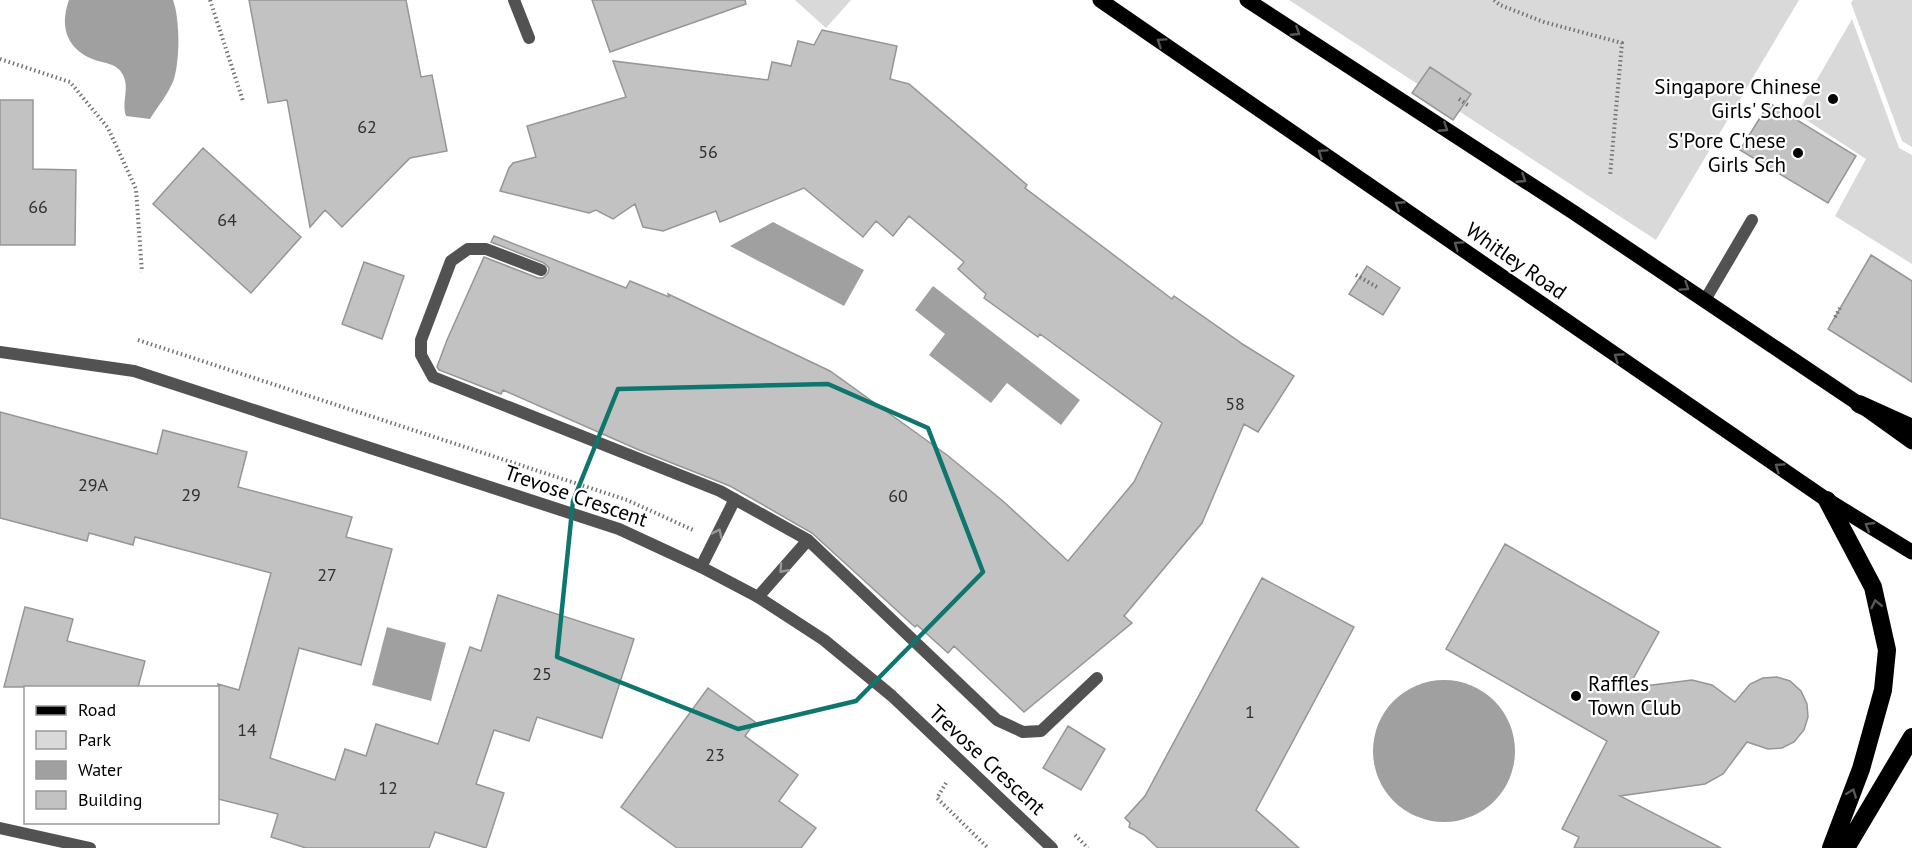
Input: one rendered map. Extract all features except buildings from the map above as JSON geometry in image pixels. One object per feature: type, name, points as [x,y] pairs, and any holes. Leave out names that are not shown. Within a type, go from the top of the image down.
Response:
[{"type":"highway","points":[[1859,404],[1912,428]]},
{"type":"highway","points":[[1827,500],[1873,587],[1887,650],[1883,690],[1861,769],[1831,848]]},
{"type":"highway","points":[[1846,848],[1912,737]]},
{"type":"main road","name":"Whitley Road","points":[[1100,0],[1827,500],[1912,552]]},
{"type":"main road","points":[[1247,0],[1705,300],[1912,442]]},
{"type":"street","points":[[514,0],[529,38]]},
{"type":"street","points":[[1705,300],[1752,220]]},
{"type":"street","points":[[542,270],[486,249],[468,249],[450,261],[421,340],[421,355],[433,377],[720,491],[808,540],[997,720],[1023,732],[1041,731],[1097,678]]},
{"type":"street","name":"Trevose Crescent","points":[[0,352],[134,371],[619,529],[701,567],[758,597],[824,640],[892,696],[1052,848]]},
{"type":"street","points":[[701,567],[735,499]]},
{"type":"street","points":[[758,597],[808,540]]},
{"type":"street","points":[[0,828],[90,848]]},
{"type":"path","points":[[210,0],[243,101]]},
{"type":"path","points":[[1494,0],[1500,5],[1544,22],[1622,43],[1610,176]]},
{"type":"path","points":[[0,59],[70,82],[108,128],[136,189],[142,272]]},
{"type":"path","points":[[1459,99],[1470,106]]},
{"type":"path","points":[[1356,274],[1377,287]]},
{"type":"path","points":[[1835,317],[1840,308]]},
{"type":"path","points":[[960,761],[937,798],[988,848]]},
{"type":"highlighted area","points":[[828,384],[928,428],[983,572],[856,701],[738,729],[557,657],[573,501],[618,389]]},
{"type":"green space","points":[[795,0],[851,0],[826,28]]},
{"type":"green space","points":[[1289,0],[1799,0],[1656,240]]},
{"type":"green space","points":[[1853,0],[1912,0],[1912,147],[1902,141],[1851,3]]},
{"type":"green space","points":[[1852,19],[1899,148],[1912,155],[1912,264],[1835,216],[1866,159],[1797,114]]},
{"type":"water","points":[[69,0],[173,0],[178,28],[176,71],[169,89],[150,119],[126,116],[124,106],[126,85],[121,71],[114,66],[85,56],[72,44],[65,28]]},
{"type":"water","points":[[773,222],[864,270],[844,306],[730,246]]},
{"type":"water","points":[[933,286],[1080,400],[1061,425],[1007,383],[991,403],[929,355],[945,334],[915,310]]},
{"type":"water","points":[[387,627],[446,643],[431,701],[372,685]]},
{"type":"water","points":[[1444,680],[1471,685],[1494,701],[1510,724],[1515,751],[1510,778],[1494,801],[1471,817],[1444,822],[1417,817],[1394,801],[1378,778],[1373,751],[1378,724],[1394,701],[1417,685]]},
{"type":"place","name":"Singapore Chinese Girls' School","points":[[1833,99]]},
{"type":"place","name":"S'Pore C'nese Girls Sch","points":[[1798,153]]},
{"type":"place","name":"Raffles Town Club","points":[[1576,696]]}]
